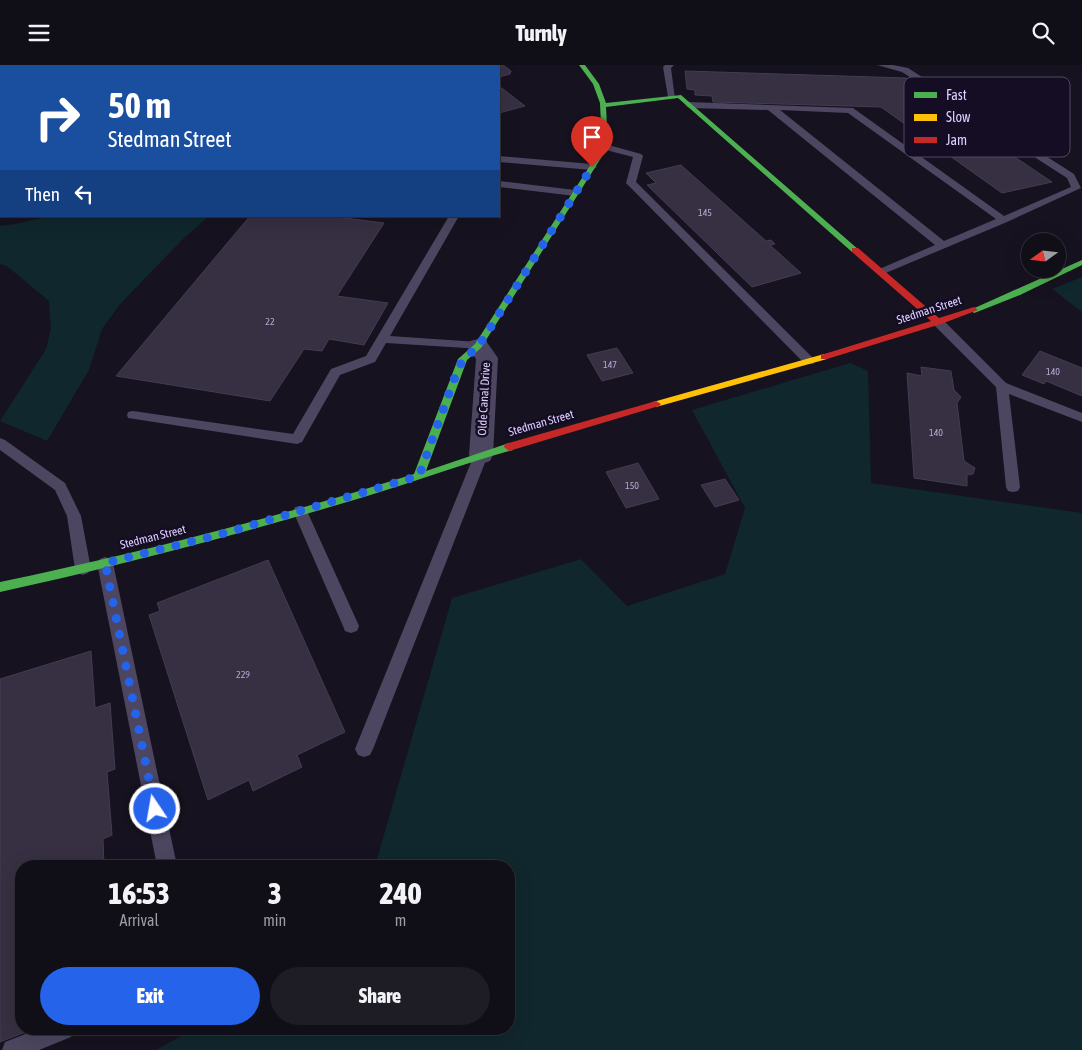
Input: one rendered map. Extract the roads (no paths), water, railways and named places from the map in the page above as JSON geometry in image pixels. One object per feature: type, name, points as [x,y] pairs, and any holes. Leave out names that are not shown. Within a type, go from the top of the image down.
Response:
[{"type":"street","points":[[582,65],[600,89],[606,116],[605,147]]},
{"type":"street","points":[[603,105],[679,97],[938,322]]},
{"type":"street","name":"Olde Canal Drive","points":[[419,476],[463,359],[478,347],[605,147]]},
{"type":"street","name":"Stedman Street","points":[[0,587],[83,569],[218,535],[419,476],[481,455],[809,361],[938,322],[1041,282],[1082,262]]},
{"type":"street","name":"Olde Canal Drive","points":[[478,347],[487,358],[481,455]]},
{"type":"lane","points":[[670,65],[667,67],[672,97]]},
{"type":"lane","points":[[881,65],[905,70],[916,77]]},
{"type":"lane","points":[[688,105],[850,110],[904,149]]},
{"type":"lane","points":[[770,107],[943,246]]},
{"type":"lane","points":[[605,147],[638,156],[631,183],[809,361]]},
{"type":"lane","points":[[915,157],[1003,220]]},
{"type":"lane","points":[[881,272],[1076,188],[1071,176],[1041,157]]},
{"type":"lane","points":[[500,159],[592,167]]},
{"type":"lane","points":[[500,184],[575,193]]},
{"type":"lane","points":[[133,415],[297,439],[312,409],[335,372],[371,359],[453,217]]},
{"type":"lane","points":[[938,322],[1002,386],[1082,419]]},
{"type":"lane","points":[[383,339],[478,347]]},
{"type":"lane","points":[[1002,386],[1013,487]]},
{"type":"lane","points":[[0,443],[60,487],[74,516],[83,569]]},
{"type":"lane","points":[[364,749],[481,455]]},
{"type":"lane","points":[[300,511],[351,626]]},
{"type":"lane","points":[[105,563],[166,860]]},
{"type":"lane","points":[[13,1050],[49,1035]]}]
